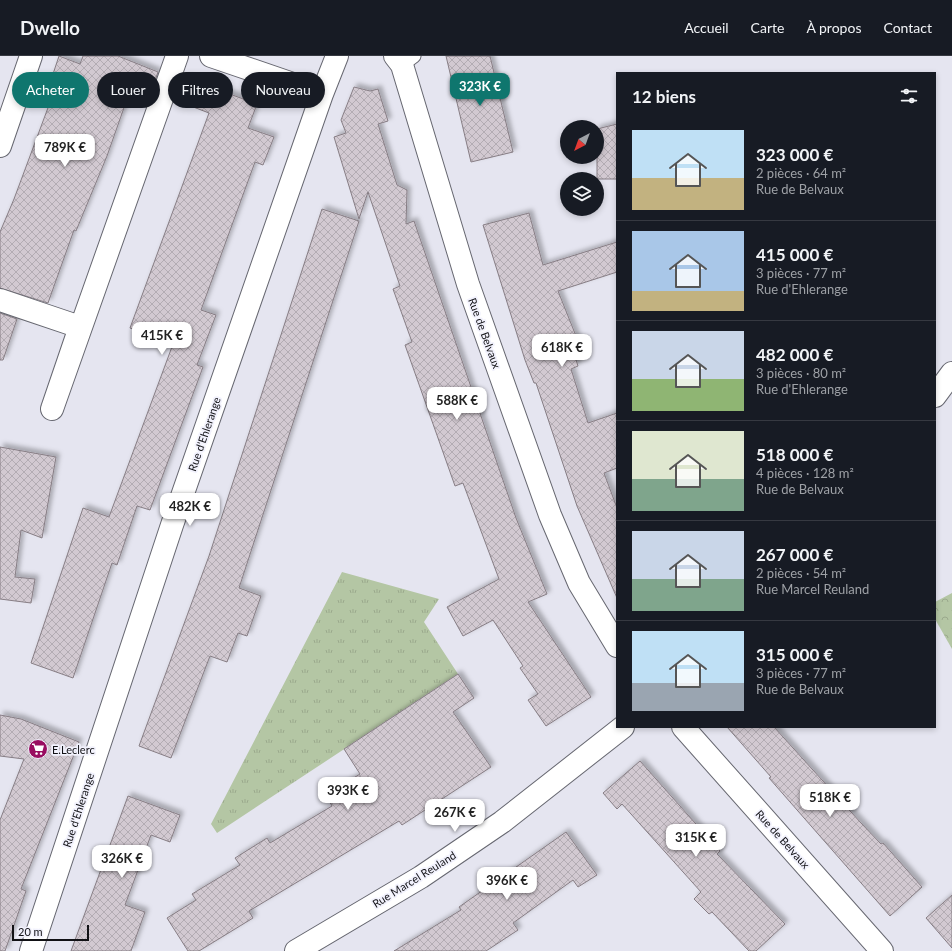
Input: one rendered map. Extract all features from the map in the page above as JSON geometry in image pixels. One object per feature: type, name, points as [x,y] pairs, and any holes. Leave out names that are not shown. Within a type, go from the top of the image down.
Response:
[{"type":"street","points":[[0,146],[31,56]]},
{"type":"street","points":[[0,300],[80,327],[52,410],[177,56]]},
{"type":"street","points":[[211,56],[258,72]]},
{"type":"street","name":"Rue d'Ehlerange","points":[[325,86],[337,56]]},
{"type":"street","name":"Rue de Belvaux","points":[[404,59],[468,284],[550,515],[579,583],[616,644]]},
{"type":"street","name":"Rue d'Ehlerange","points":[[31,951],[175,518],[317,108]]},
{"type":"street","points":[[936,395],[952,373]]},
{"type":"street","name":"Rue Marcel Reuland","points":[[296,951],[421,877],[496,826],[622,728]]},
{"type":"street","name":"Rue de Belvaux","points":[[684,728],[882,951]]},
{"type":"green space","points":[[342,572],[439,599],[424,622],[458,674],[217,833],[211,824]]},
{"type":"green space","points":[[952,593],[952,649],[936,621],[936,601]]},
{"type":"building","points":[[59,56],[80,64],[83,56],[118,56],[158,72],[97,72],[97,108],[124,108],[107,156],[76,231],[74,230],[48,303],[0,288],[0,232],[48,108],[89,108],[89,72],[54,72]]},
{"type":"building","points":[[446,56],[490,56],[513,152],[471,162]]},
{"type":"building","points":[[354,87],[370,91],[378,89],[388,121],[378,124],[397,185],[407,190],[406,224],[414,221],[516,518],[547,594],[528,602],[591,697],[546,726],[528,700],[538,694],[520,668],[523,666],[493,620],[463,636],[447,607],[499,579],[463,483],[455,486],[405,345],[412,342],[393,289],[400,286],[368,192],[359,219],[334,137],[346,133],[341,120]]},
{"type":"building","points":[[233,95],[241,98],[241,108],[256,108],[248,128],[274,137],[263,165],[255,162],[201,310],[216,315],[197,365],[203,367],[150,510],[137,506],[117,565],[112,563],[73,678],[31,663],[83,508],[109,517],[173,344],[130,328],[209,113],[196,108],[233,108]]},
{"type":"building","points":[[616,124],[616,179],[604,179],[604,172],[597,172],[597,164],[604,164],[604,127]]},
{"type":"building","points":[[322,209],[359,221],[239,588],[261,596],[247,636],[238,633],[227,662],[210,656],[171,758],[139,746],[209,556]]},
{"type":"building","points":[[529,213],[543,265],[616,242],[616,272],[558,291],[578,341],[571,344],[578,366],[571,369],[588,423],[616,413],[616,468],[604,473],[616,505],[616,596],[577,506],[536,383],[534,383],[525,360],[483,225]]},
{"type":"building","points":[[0,313],[17,319],[3,360],[0,360]]},
{"type":"building","points":[[0,447],[56,457],[42,538],[21,530],[15,577],[35,579],[31,603],[0,599]]},
{"type":"building","points":[[458,674],[474,698],[453,712],[491,767],[402,825],[399,821],[249,911],[253,918],[199,951],[188,951],[167,918],[196,900],[192,894],[240,865],[235,858],[267,838],[270,843],[332,806],[326,795],[360,774],[344,749]]},
{"type":"building","points":[[0,715],[21,719],[79,742],[21,889],[26,891],[5,951],[0,951],[0,820],[24,759],[0,756]]},
{"type":"building","points":[[728,728],[775,728],[861,823],[881,844],[883,843],[922,887],[890,916],[769,778],[771,777]]},
{"type":"building","points":[[640,761],[720,851],[717,854],[785,924],[756,951],[749,951],[712,912],[709,914],[694,899],[701,892],[622,804],[617,809],[603,793]]},
{"type":"building","points":[[128,796],[180,815],[170,842],[151,835],[125,905],[145,912],[131,951],[71,951]]},
{"type":"building","points":[[566,832],[597,875],[578,887],[573,880],[513,923],[518,930],[486,951],[394,951],[461,910],[459,907]]},
{"type":"building","points":[[952,895],[952,948],[926,918]]},
{"type":"place","name":"E.Leclerc","points":[[38,749]]}]
